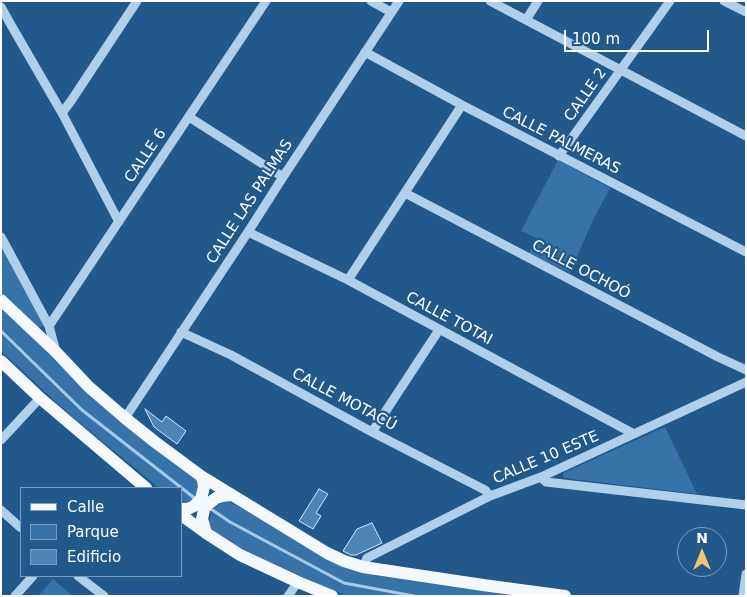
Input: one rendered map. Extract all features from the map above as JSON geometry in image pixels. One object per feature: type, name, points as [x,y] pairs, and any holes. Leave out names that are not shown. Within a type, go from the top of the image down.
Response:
[{"type":"main road","points":[[1,300],[56,352],[90,388],[155,442],[202,478],[228,495],[327,553],[344,561],[363,566],[565,596]]},
{"type":"main road","points":[[1,361],[40,398],[145,487]]},
{"type":"main road","points":[[202,478],[204,488],[202,495],[196,504],[183,511],[205,530],[240,555],[332,596]]},
{"type":"main road","points":[[205,530],[202,520],[207,505],[213,499],[228,495]]},
{"type":"street","name":"CALLE 6","points":[[49,326],[266,1]]},
{"type":"street","points":[[371,1],[391,12]]},
{"type":"street","name":"CALLE LAS PALMAS","points":[[125,418],[399,1]]},
{"type":"street","points":[[490,1],[746,136]]},
{"type":"street","points":[[526,20],[538,1]]},
{"type":"street","name":"CALLE 2","points":[[559,156],[670,1]]},
{"type":"street","points":[[724,1],[746,12]]},
{"type":"street","points":[[62,113],[133,4]]},
{"type":"street","points":[[1,7],[62,113],[119,222]]},
{"type":"street","name":"CALLE PALMERAS","points":[[365,52],[559,156],[746,252]]},
{"type":"street","points":[[348,280],[462,105]]},
{"type":"street","points":[[189,117],[283,177]]},
{"type":"street","name":"CALLE OCHOÓ","points":[[405,193],[746,370]]},
{"type":"street","name":"CALLE TOTAI","points":[[248,232],[348,280],[634,434]]},
{"type":"street","points":[[1,236],[49,326],[56,352]]},
{"type":"street","points":[[372,432],[440,330]]},
{"type":"street","name":"CALLE MOTACÚ","points":[[181,332],[231,355],[372,432],[485,490],[490,496]]},
{"type":"street","name":"CALLE 10 ESTE","points":[[363,566],[367,558],[490,496],[541,477],[746,382]]},
{"type":"street","points":[[1,440],[40,398]]},
{"type":"street","points":[[541,477],[546,482],[746,505]]},
{"type":"street","points":[[1,510],[20,527]]},
{"type":"street","points":[[744,596],[746,574]]},
{"type":"street","points":[[15,596],[32,577]]},
{"type":"street","points":[[79,577],[104,596]]},
{"type":"street","points":[[288,596],[298,582]]},
{"type":"green space","points":[[558,160],[610,188],[592,222],[570,273],[529,253],[537,238],[521,231]]},
{"type":"green space","points":[[1,247],[44,326],[39,328],[1,292]]},
{"type":"green space","points":[[1,300],[202,482],[195,503],[182,505],[182,487],[158,487],[69,414],[1,351]]},
{"type":"green space","points":[[665,427],[697,494],[564,478],[563,473]]},
{"type":"green space","points":[[226,500],[327,555],[539,596],[347,596],[247,553],[211,529],[209,521],[213,508]]},
{"type":"green space","points":[[53,579],[73,596],[38,596]]},
{"type":"building","points":[[145,409],[162,422],[166,416],[186,431],[177,444],[154,427]]},
{"type":"building","points":[[319,489],[328,494],[316,513],[321,516],[313,529],[299,521]]},
{"type":"building","points":[[372,523],[382,543],[356,555],[343,551],[357,529]]},
{"type":"waterway","points":[[1,331],[82,410],[180,487]]},
{"type":"waterway","points":[[182,488],[197,500]]},
{"type":"waterway","points":[[208,507],[230,522],[344,583],[414,596]]}]
